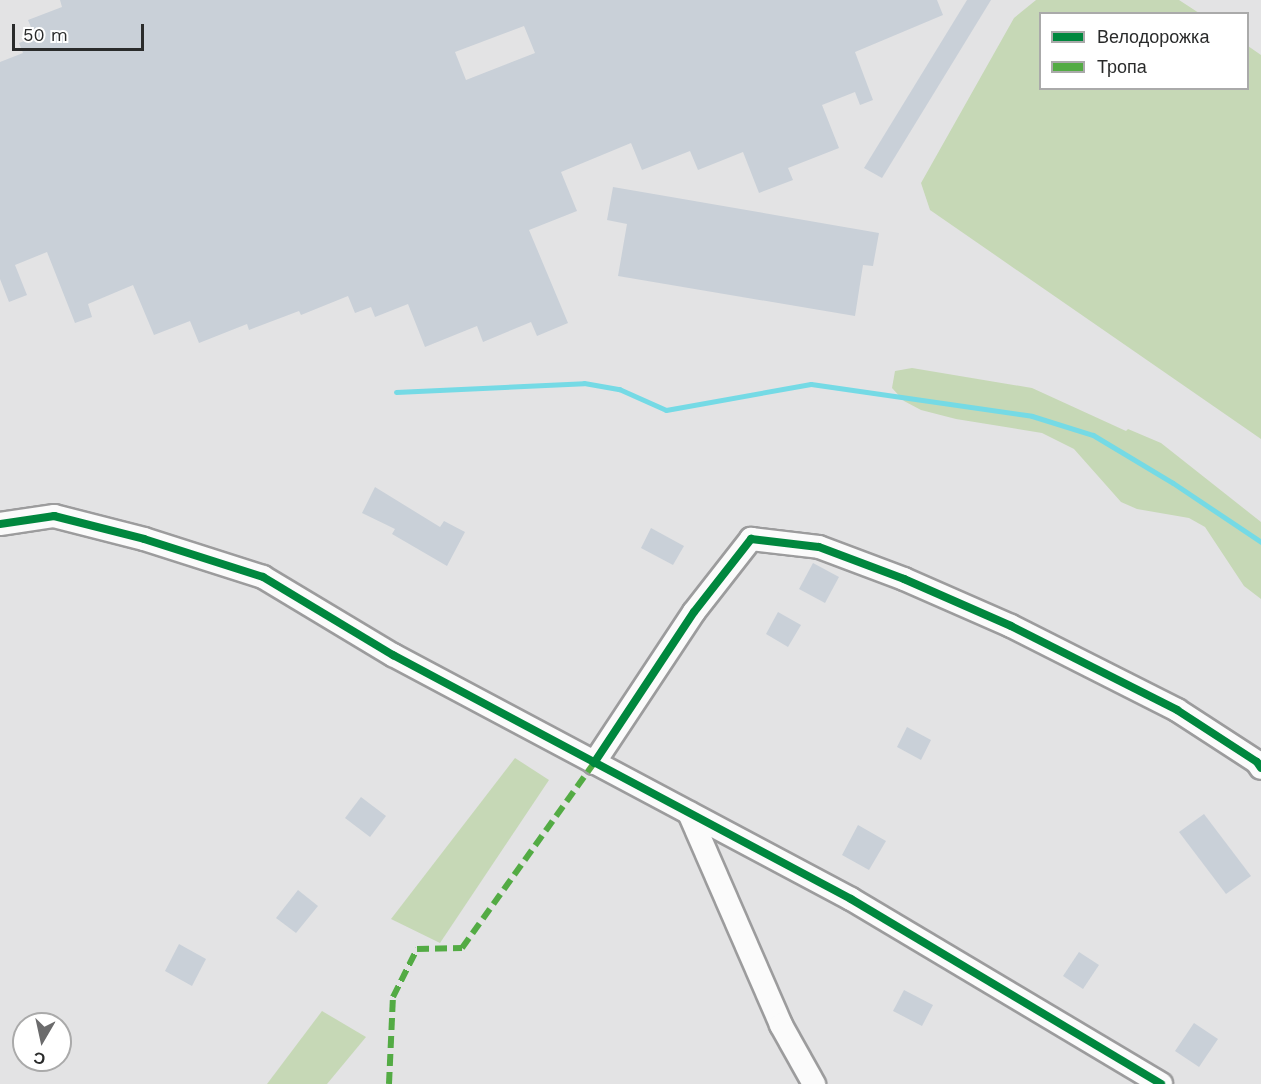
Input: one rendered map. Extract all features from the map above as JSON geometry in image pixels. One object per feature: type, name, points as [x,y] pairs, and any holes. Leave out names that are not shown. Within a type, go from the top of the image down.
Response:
[{"type":"street","points":[[0,524],[54,516],[144,539],[263,577],[393,656],[851,899],[1161,1084]]},
{"type":"street","points":[[594,763],[694,612],[751,539],[819,547],[904,579],[1011,626],[1176,710],[1257,762],[1261,768]]},
{"type":"street","points":[[689,813],[781,1025],[814,1084]]},
{"type":"green space","points":[[1036,0],[1179,0],[1197,12],[1039,12],[1039,90],[1249,90],[1249,47],[1261,55],[1261,439],[930,210],[921,183],[1014,18]]},
{"type":"green space","points":[[912,368],[1032,388],[1126,431],[1128,429],[1161,443],[1261,522],[1261,599],[1244,586],[1205,527],[1189,518],[1137,509],[1121,502],[1074,449],[1042,433],[956,419],[921,410],[904,401],[892,388],[895,371]]},
{"type":"green space","points":[[515,758],[549,780],[440,943],[391,919]]},
{"type":"green space","points":[[322,1011],[366,1037],[327,1084],[267,1084]]},
{"type":"building","points":[[60,0],[937,0],[943,15],[855,52],[873,100],[860,105],[855,92],[822,105],[839,148],[788,168],[793,180],[759,193],[743,152],[698,170],[690,151],[642,170],[631,143],[561,172],[577,211],[529,230],[568,323],[537,336],[531,322],[483,342],[477,326],[425,347],[408,304],[375,317],[371,307],[355,313],[348,296],[301,315],[299,311],[249,330],[247,324],[199,343],[190,321],[154,335],[133,285],[88,304],[92,317],[75,323],[47,252],[15,265],[27,295],[9,302],[0,279],[0,62],[23,53],[19,43],[35,37],[28,20],[62,7]],"holes":[[[524,26],[535,53],[466,80],[455,52]]]},
{"type":"building","points":[[967,0],[991,0],[882,178],[864,168]]},
{"type":"building","points":[[613,187],[879,233],[873,266],[863,265],[855,316],[618,276],[627,224],[607,220]]},
{"type":"building","points":[[375,487],[440,527],[444,521],[465,532],[447,566],[392,534],[395,529],[362,513]]},
{"type":"building","points":[[651,528],[684,546],[673,565],[641,548]]},
{"type":"building","points":[[813,563],[839,577],[825,603],[799,589]]},
{"type":"building","points":[[778,612],[801,625],[788,647],[766,634]]},
{"type":"building","points":[[907,727],[931,740],[921,760],[897,747]]},
{"type":"building","points":[[361,797],[386,816],[370,837],[345,818]]},
{"type":"building","points":[[1204,814],[1251,876],[1226,894],[1179,832]]},
{"type":"building","points":[[858,825],[886,841],[869,870],[842,855]]},
{"type":"building","points":[[298,890],[318,906],[296,933],[276,918]]},
{"type":"building","points":[[179,944],[206,959],[192,986],[165,971]]},
{"type":"building","points":[[1079,952],[1099,965],[1083,989],[1063,976]]},
{"type":"building","points":[[904,990],[933,1005],[922,1026],[893,1011]]},
{"type":"building","points":[[1194,1023],[1218,1039],[1199,1067],[1175,1051]]},
{"type":"waterway","points":[[396,392],[584,383],[619,389],[666,410],[811,384],[1032,416],[1093,435],[1173,483],[1261,542]]},
{"type":"marked path","points":[[389,1084],[393,997],[417,949],[462,948],[594,763]]},
{"type":"cycle path","points":[[0,524],[54,516],[144,539],[263,577],[393,655],[851,899],[1161,1084]]},
{"type":"cycle path","points":[[594,763],[694,612],[751,539],[819,547],[904,579],[1011,626],[1177,710],[1257,762],[1261,768]]}]
